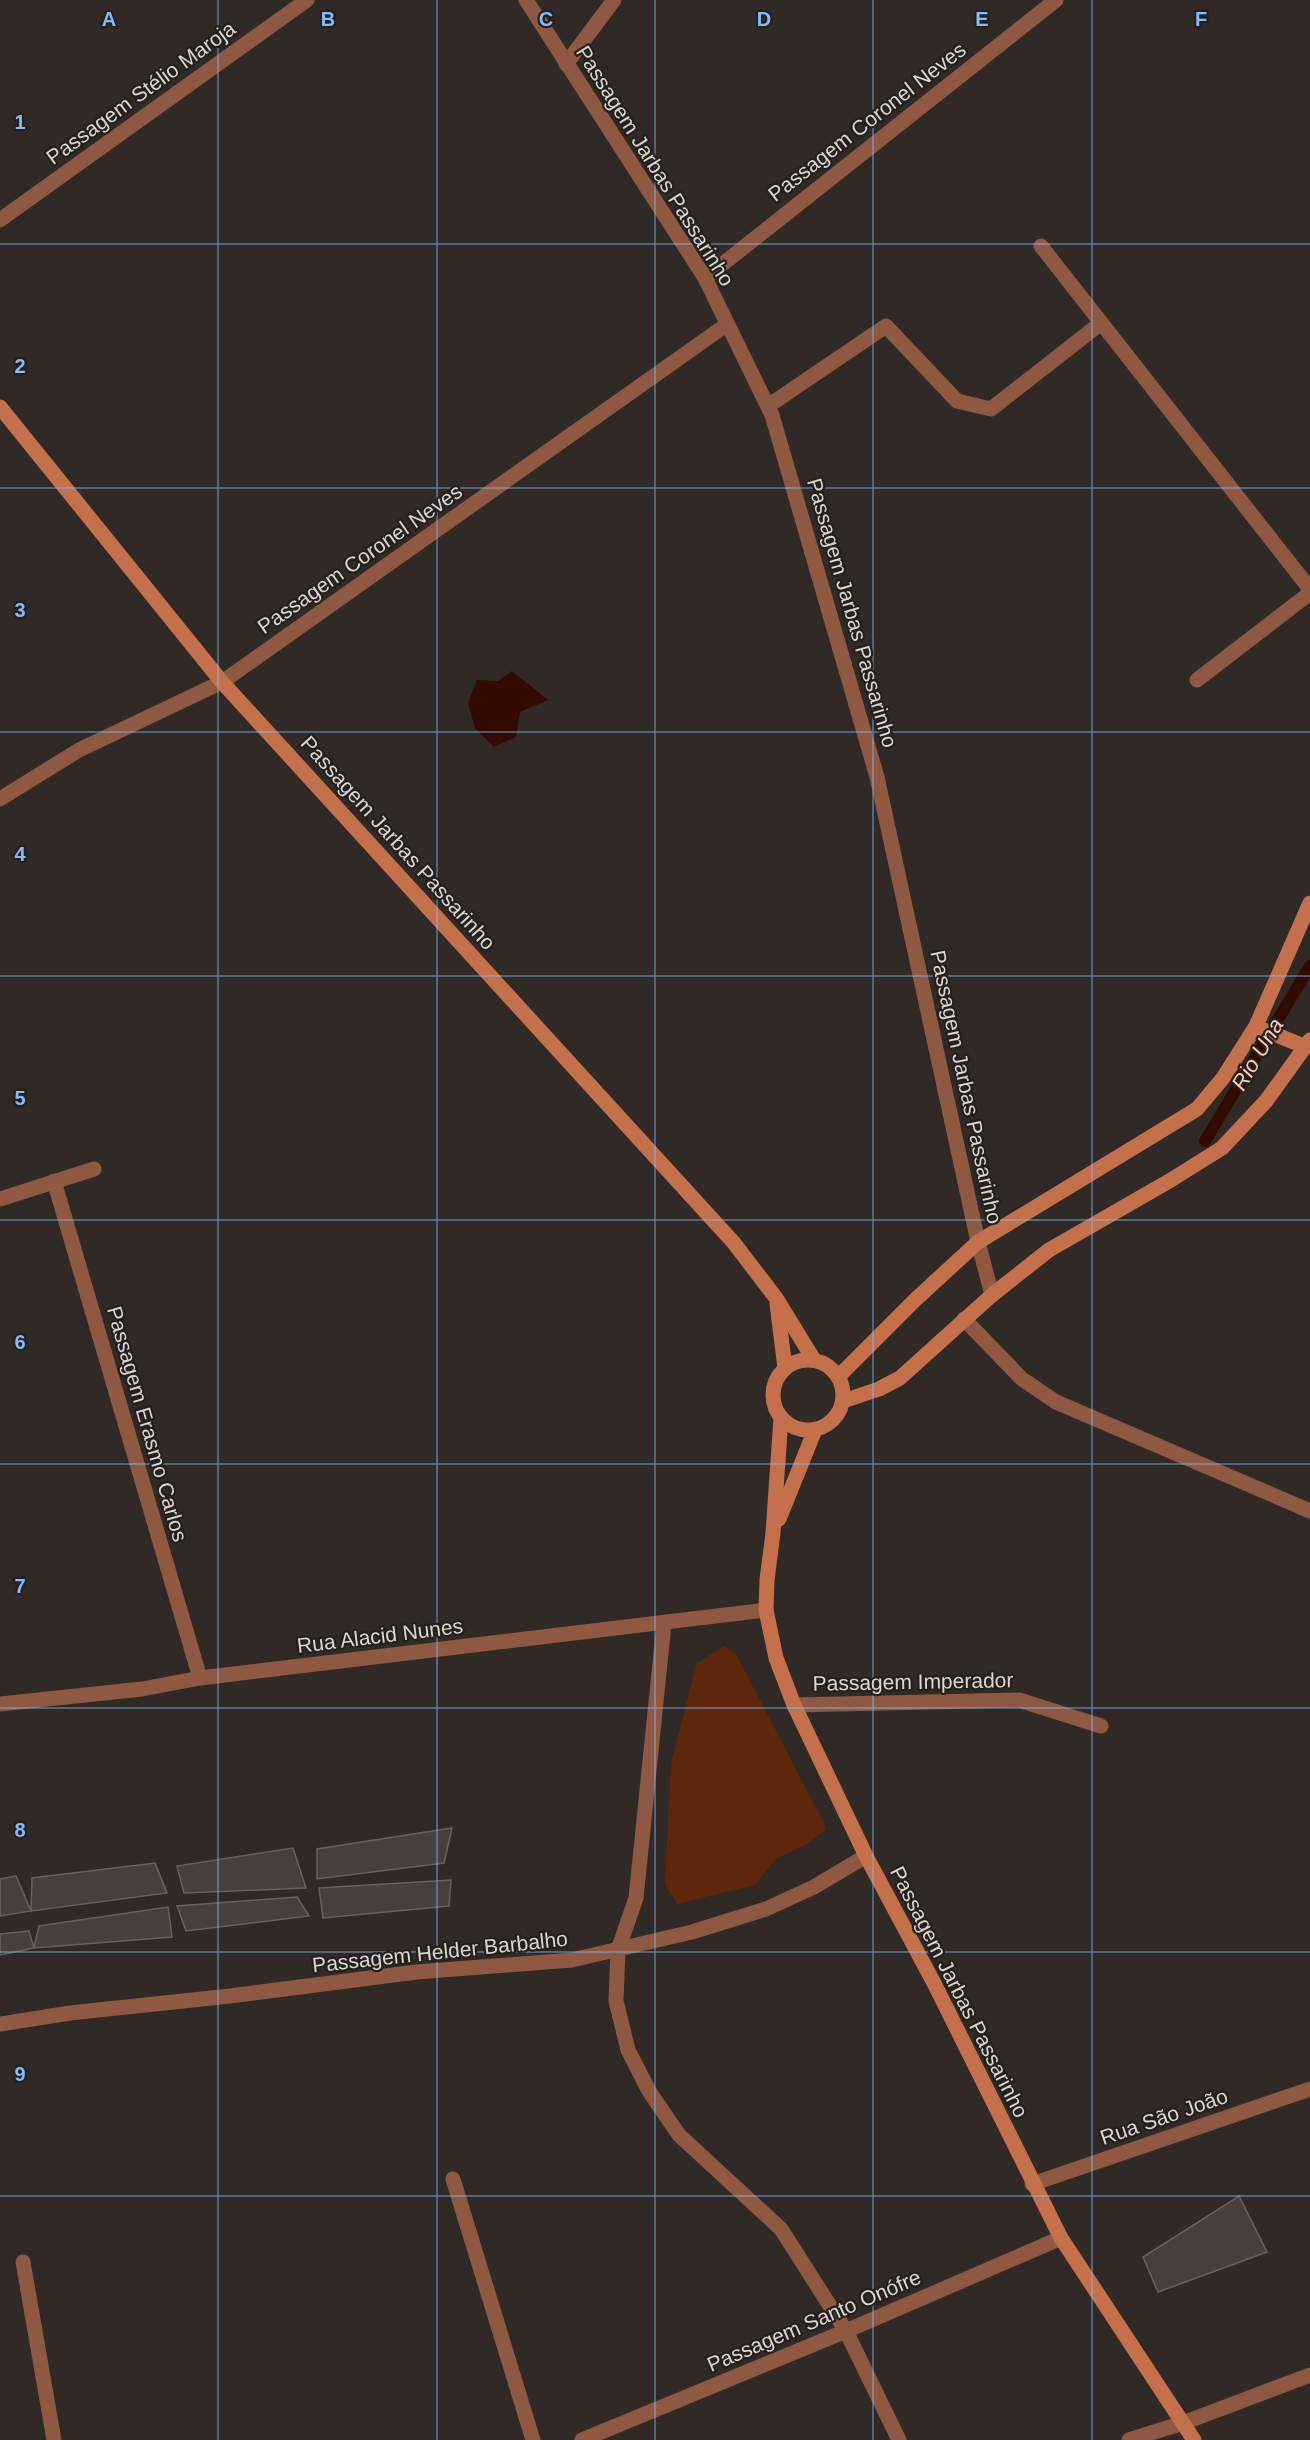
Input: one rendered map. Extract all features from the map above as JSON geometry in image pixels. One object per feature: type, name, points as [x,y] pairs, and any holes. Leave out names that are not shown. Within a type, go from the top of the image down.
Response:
[{"type":"main road","name":"Passagem Jarbas Passarinho","points":[[0,407],[222,682],[734,1243],[776,1298],[814,1360]]},
{"type":"main road","points":[[838,1377],[915,1300],[978,1242],[1197,1109],[1260,1028],[1310,903]]},
{"type":"main road","points":[[843,1401],[879,1389],[900,1378],[964,1319],[1049,1250],[1171,1180],[1221,1148],[1266,1101],[1309,1046],[1260,1028]]},
{"type":"main road","points":[[776,1298],[785,1368]]},
{"type":"main road","points":[[799,1360],[814,1360],[828,1365],[838,1377],[843,1388],[843,1401],[828,1424],[814,1430],[796,1428],[781,1418],[773,1402],[774,1383],[785,1368],[799,1360]]},
{"type":"main road","name":"Passagem Jarbas Passarinho","points":[[781,1418],[773,1533],[766,1580],[766,1610],[776,1658],[794,1705],[866,1856],[935,1985],[1060,2238],[1194,2440]]},
{"type":"main road","name":"Passagem Jarbas Passarinho","points":[[773,1533],[814,1430]]},
{"type":"street","name":"Passagem Stélio Maroja","points":[[0,220],[307,0]]},
{"type":"street","name":"Passagem Jarbas Passarinho","points":[[526,0],[705,278],[726,325],[768,406],[800,505],[877,777],[978,1242],[992,1295]]},
{"type":"street","points":[[566,64],[614,0]]},
{"type":"street","name":"Passagem Coronel Neves","points":[[705,278],[1056,0]]},
{"type":"street","points":[[1041,246],[1310,591],[1197,680]]},
{"type":"street","points":[[768,406],[886,326],[957,401],[991,409],[1101,323]]},
{"type":"street","name":"Passagem Coronel Neves","points":[[0,799],[79,750],[222,682],[726,325]]},
{"type":"street","points":[[0,1198],[94,1169]]},
{"type":"street","name":"Passagem Erasmo Carlos","points":[[54,1181],[201,1678]]},
{"type":"street","points":[[964,1319],[1022,1378],[1056,1402],[1310,1511]]},
{"type":"street","name":"Rua Alacid Nunes","points":[[0,1704],[142,1689],[201,1678],[766,1610]]},
{"type":"street","points":[[664,1624],[636,1898],[618,1950],[616,2001],[628,2050],[649,2091],[679,2135],[782,2229],[846,2331],[899,2440]]},
{"type":"street","name":"Passagem Imperador","points":[[794,1705],[1019,1700],[1101,1726]]},
{"type":"street","name":"Passagem Helder Barbalho","points":[[0,2024],[70,2013],[417,1972],[572,1960],[692,1932],[766,1909],[814,1887],[866,1856]]},
{"type":"street","name":"Rua São João","points":[[1032,2184],[1310,2089]]},
{"type":"street","points":[[453,2179],[533,2440]]},
{"type":"street","name":"Passagem Santo Onófre","points":[[582,2440],[846,2331],[1060,2238]]},
{"type":"street","points":[[23,2262],[54,2440]]},
{"type":"street","points":[[1129,2440],[1183,2423],[1310,2375]]},
{"type":"shaded area","points":[[512,671],[548,700],[520,712],[516,737],[494,747],[475,728],[468,703],[477,680],[498,681]]},
{"type":"shaded area","points":[[724,1646],[736,1654],[827,1829],[807,1844],[776,1859],[755,1885],[677,1904],[665,1884],[671,1763],[697,1663]]},
{"type":"building","points":[[452,1828],[444,1863],[317,1879],[317,1849]]},
{"type":"building","points":[[293,1848],[306,1888],[184,1893],[177,1866]]},
{"type":"building","points":[[155,1863],[167,1893],[31,1911],[32,1878]]},
{"type":"building","points":[[16,1876],[31,1911],[0,1916],[0,1879]]},
{"type":"building","points":[[451,1880],[449,1906],[323,1918],[319,1888]]},
{"type":"building","points":[[297,1897],[309,1916],[186,1931],[177,1906]]},
{"type":"building","points":[[168,1907],[172,1937],[34,1948],[39,1926]]},
{"type":"building","points":[[29,1931],[34,1948],[0,1955],[0,1934]]},
{"type":"building","points":[[1239,2196],[1267,2252],[1158,2292],[1143,2257]]},
{"type":"waterway","name":"Rio Una","points":[[1205,1141],[1310,966]]}]
